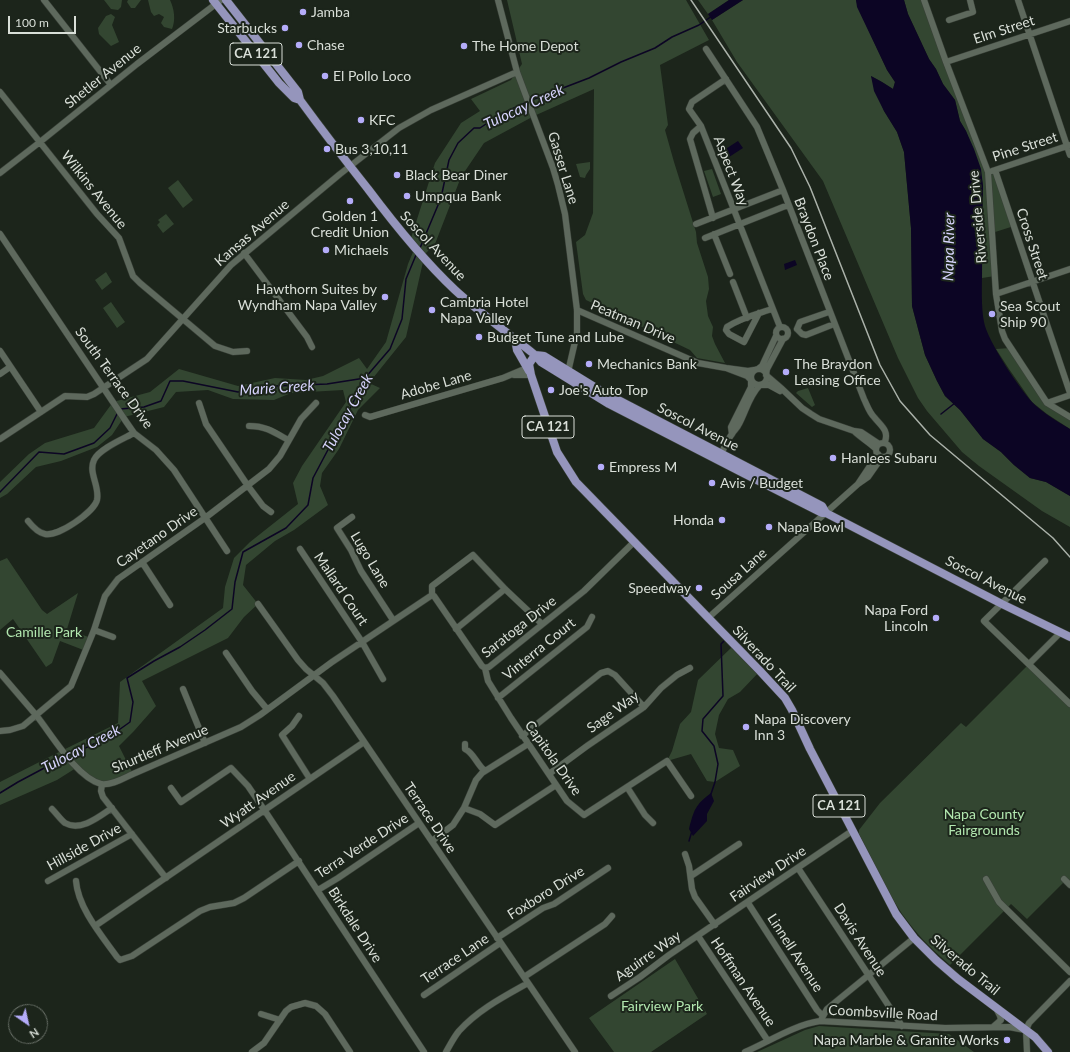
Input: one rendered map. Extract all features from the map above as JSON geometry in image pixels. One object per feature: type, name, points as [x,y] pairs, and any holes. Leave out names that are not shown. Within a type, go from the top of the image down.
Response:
[{"type":"main road","name":"Soscol Avenue","points":[[226,0],[298,92],[300,100],[394,224],[455,290],[535,355],[541,362],[587,392],[720,457]]},
{"type":"main road","name":"Soscol Avenue","points":[[217,1],[279,83],[294,98],[300,100]]},
{"type":"main road","name":"Silverado Trail","points":[[515,339],[516,350],[530,373],[553,441],[576,482],[787,701],[852,831],[896,914],[914,938],[947,969],[1035,1037],[1048,1052]]},
{"type":"main road","name":"Soscol Avenue","points":[[535,355],[544,356],[568,372],[776,490],[822,513],[826,513],[1002,604],[1070,637]]},
{"type":"main road","points":[[530,373],[529,364],[535,355]]},
{"type":"street","points":[[44,0],[111,85]]},
{"type":"street","name":"Gasser Lane","points":[[498,0],[517,72],[558,185],[565,214],[577,310],[577,333],[568,372]]},
{"type":"street","name":"Riverside Drive","points":[[924,0],[988,172],[996,294],[1002,331],[1005,339],[1047,403],[1070,417]]},
{"type":"street","points":[[949,20],[973,12],[970,0]]},
{"type":"street","points":[[1018,0],[1068,145],[1070,155]]},
{"type":"street","name":"Shetler Avenue","points":[[0,173],[217,1]]},
{"type":"street","name":"Elm Street","points":[[946,62],[1070,21]]},
{"type":"street","name":"Braydon Place","points":[[706,49],[757,127],[867,406],[872,416],[886,431],[887,438],[880,449]]},
{"type":"street","name":"Kansas Avenue","points":[[0,439],[65,396],[87,397],[104,388],[147,358],[231,265],[244,253],[399,128],[414,118],[456,98],[517,72]]},
{"type":"street","name":"Aspect Way","points":[[726,79],[692,102],[689,109],[701,126],[780,327]]},
{"type":"street","name":"Wilkins Avenue","points":[[0,92],[97,214],[119,238],[133,276],[151,293],[184,318],[215,346],[233,352],[247,351]]},
{"type":"street","name":"Aspect Way","points":[[701,126],[693,133],[690,139],[713,218]]},
{"type":"street","name":"Pine Street","points":[[988,172],[1068,145]]},
{"type":"street","name":"Cross Street","points":[[995,170],[1070,394]]},
{"type":"street","points":[[696,224],[783,190]]},
{"type":"street","points":[[705,238],[788,205]]},
{"type":"street","name":"South Terrace Drive","points":[[0,234],[134,433],[156,450],[174,470],[227,551]]},
{"type":"street","points":[[714,234],[730,274]]},
{"type":"street","points":[[244,253],[307,338],[312,347]]},
{"type":"street","points":[[996,294],[1070,269]]},
{"type":"street","points":[[733,282],[747,318]]},
{"type":"street","points":[[759,314],[744,342],[729,334],[726,329],[728,326],[747,318],[772,309]]},
{"type":"street","name":"Peatman Drive","points":[[577,310],[698,363],[748,371],[763,370],[766,375],[805,410],[819,419],[861,432],[880,449]]},
{"type":"street","points":[[732,434],[731,427],[751,387],[751,375],[762,366],[780,337],[797,329],[800,322],[829,312]]},
{"type":"street","points":[[797,329],[802,334],[806,335],[834,324]]},
{"type":"street","points":[[780,337],[776,330],[780,327],[784,328],[788,332]]},
{"type":"street","points":[[720,457],[732,434],[736,430],[746,406],[756,389],[765,382],[766,369],[780,337]]},
{"type":"street","points":[[0,351],[41,412]]},
{"type":"street","points":[[0,374],[10,367]]},
{"type":"street","name":"Peatman Drive","points":[[726,368],[747,376],[755,385],[769,385],[787,394]]},
{"type":"street","name":"Adobe Lane","points":[[364,415],[370,417],[514,375],[522,370],[530,373]]},
{"type":"street","points":[[1047,403],[1070,394]]},
{"type":"street","points":[[199,403],[206,424],[248,486],[263,506],[271,512]]},
{"type":"street","name":"Cayetano Drive","points":[[0,731],[17,729],[23,726],[71,686],[94,630],[105,596],[112,586],[125,573],[205,518],[269,469],[280,456],[301,419],[316,403]]},
{"type":"street","points":[[249,426],[268,428],[288,440]]},
{"type":"street","points":[[28,522],[44,534],[53,534],[86,514],[96,504],[97,500],[97,488],[92,469],[93,461],[106,449],[134,433]]},
{"type":"street","name":"Sousa Lane","points":[[708,618],[858,484],[880,449]]},
{"type":"street","name":"Lugo Lane","points":[[352,517],[337,528],[351,550],[361,571],[393,620]]},
{"type":"street","name":"Saratoga Drive","points":[[432,595],[482,666],[485,668],[489,667],[584,591],[634,542]]},
{"type":"street","name":"Mallard Court","points":[[300,549],[362,642],[383,679]]},
{"type":"street","points":[[314,675],[432,595],[432,586],[472,554],[505,589],[542,624]]},
{"type":"street","points":[[142,562],[170,606]]},
{"type":"street","points":[[1045,562],[984,621],[1070,704]]},
{"type":"street","points":[[456,629],[505,589]]},
{"type":"street","name":"Terrace Drive","points":[[258,604],[289,649],[306,670],[323,683],[575,1052]]},
{"type":"street","name":"Vinterra Court","points":[[498,698],[587,627],[592,617]]},
{"type":"street","points":[[94,630],[113,637]]},
{"type":"street","points":[[1029,664],[1061,632]]},
{"type":"street","points":[[226,653],[252,691],[267,709]]},
{"type":"street","name":"Capitola Drive","points":[[485,668],[488,680],[498,698],[522,736],[567,801],[584,815],[627,787]]},
{"type":"street","name":"Sage Way","points":[[549,774],[644,707],[661,688],[676,675],[690,668]]},
{"type":"street","points":[[522,736],[601,673],[608,671],[615,674],[644,707]]},
{"type":"street","name":"Shurtleff Avenue","points":[[0,673],[36,716],[76,768],[89,778],[102,784],[115,782],[242,727],[314,675]]},
{"type":"street","points":[[183,689],[205,743]]},
{"type":"street","points":[[299,716],[282,736],[310,779]]},
{"type":"street","name":"Wyatt Avenue","points":[[95,926],[364,742]]},
{"type":"street","points":[[465,744],[465,749],[469,751],[479,767],[484,771]]},
{"type":"street","points":[[432,842],[453,825],[464,808],[476,780],[484,771],[528,744]]},
{"type":"street","points":[[653,824],[645,815],[627,787],[667,761],[691,796]]},
{"type":"street","name":"Birkdale Drive","points":[[171,788],[181,802],[231,768],[248,786],[299,861],[329,910],[424,1052]]},
{"type":"street","points":[[102,784],[101,791],[103,797],[166,878]]},
{"type":"street","points":[[464,808],[480,814],[495,825],[556,785]]},
{"type":"street","points":[[52,809],[65,823],[79,825],[92,821],[112,808]]},
{"type":"street","name":"Terra Verde Drive","points":[[318,890],[419,823]]},
{"type":"street","name":"Fairview Drive","points":[[698,936],[852,831]]},
{"type":"street","name":"Hillside Drive","points":[[48,881],[132,834]]},
{"type":"street","points":[[691,876],[739,844]]},
{"type":"street","points":[[685,854],[695,897],[715,925]]},
{"type":"street","points":[[76,881],[76,888],[81,901],[95,926],[120,960],[125,959],[200,911],[210,907],[234,903],[244,898],[299,861]]},
{"type":"street","name":"Foxboro Drive","points":[[499,940],[543,908],[554,904],[608,868]]},
{"type":"street","name":"Davis Avenue","points":[[798,868],[902,1026]]},
{"type":"street","points":[[986,879],[999,902],[1070,972]]},
{"type":"street","points":[[1064,880],[1070,885]]},
{"type":"street","name":"Linnell Avenue","points":[[748,903],[822,1018]]},
{"type":"street","points":[[446,1052],[458,1033],[483,1009],[605,924],[612,916]]},
{"type":"street","name":"Aguirre Way","points":[[611,996],[698,936]]},
{"type":"street","name":"Hoffman Avenue","points":[[698,936],[768,1041]]},
{"type":"street","points":[[822,1018],[827,1009],[914,938]]},
{"type":"street","name":"Terrace Lane","points":[[424,995],[499,940]]},
{"type":"street","points":[[1027,1052],[1026,1030],[1029,1023],[1070,981]]},
{"type":"street","points":[[252,1052],[264,1044],[286,1011],[298,1004],[304,1003],[316,1006],[325,1014],[350,1052]]},
{"type":"street","points":[[992,1027],[998,1024],[1001,1018],[995,1007]]},
{"type":"street","points":[[261,1014],[280,1020]]},
{"type":"street","name":"Coombsville Road","points":[[745,1052],[807,1023],[822,1018],[902,1026],[945,1028],[1010,1027],[1026,1030]]},
{"type":"green space","points":[[104,0],[122,0],[121,7],[118,10],[111,9]]},
{"type":"green space","points":[[128,0],[141,0],[135,8],[131,8],[127,2]]},
{"type":"green space","points":[[148,0],[170,0],[174,14],[172,29],[164,27],[161,23],[164,17],[159,14],[154,16],[151,12]]},
{"type":"green space","points":[[507,0],[686,0],[709,40],[660,65],[668,125],[665,130],[708,277],[709,289],[706,301],[708,316],[713,327],[712,336],[725,363],[697,358],[690,350],[586,300],[583,294],[576,242],[585,235],[593,213],[594,89],[534,116],[484,143],[461,177],[435,244],[425,254],[411,238],[435,163],[461,123],[480,111],[471,99],[511,80],[522,64]]},
{"type":"green space","points":[[698,0],[729,0],[708,14]]},
{"type":"green space","points":[[743,0],[856,0],[887,70],[895,82],[893,89],[871,76],[884,111],[897,132],[904,152],[911,228],[912,306],[925,355],[945,396],[960,410],[983,439],[1001,452],[1030,478],[1046,482],[1070,496],[1070,527],[1042,511],[962,452],[927,411],[918,398],[898,358],[823,181],[737,62],[712,20]]},
{"type":"green space","points":[[904,0],[924,0],[988,171],[995,170],[1014,226],[992,233],[995,276],[982,278],[983,186],[966,131],[960,121],[955,100],[943,84],[936,69],[929,59],[908,14]]},
{"type":"green space","points":[[111,14],[115,17],[112,25],[119,42],[111,46],[99,34],[98,28],[106,16]]},
{"type":"green space","points":[[590,162],[590,169],[585,178],[580,177],[576,164]]},
{"type":"green space","points":[[712,169],[721,194],[713,197],[704,171]]},
{"type":"green space","points":[[178,180],[193,200],[183,208],[168,188]]},
{"type":"green space","points":[[166,214],[174,224],[163,233],[157,225],[160,222],[158,220]]},
{"type":"green space","points":[[413,252],[423,262],[406,337],[369,383],[380,388],[358,410],[339,449],[322,473],[320,486],[328,505],[294,530],[275,541],[246,565],[243,585],[258,604],[244,617],[228,638],[142,681],[156,706],[119,746],[133,774],[102,784],[76,768],[57,780],[0,805],[0,782],[118,723],[120,682],[223,608],[225,587],[234,558],[250,542],[298,504],[293,483],[302,466],[346,402],[343,390],[291,393],[274,400],[233,399],[208,390],[176,392],[164,407],[124,417],[112,435],[97,447],[61,461],[36,467],[7,494],[0,498],[0,482],[29,454],[45,443],[94,428],[113,402],[150,392],[179,369],[238,386],[275,378],[306,380],[323,376],[359,358],[367,369],[386,342],[408,264]]},
{"type":"green space","points":[[106,272],[112,282],[102,290],[95,280]]},
{"type":"green space","points":[[111,302],[125,322],[117,328],[103,308]]},
{"type":"green space","points":[[1010,348],[1047,403],[1070,417],[1070,429],[1032,402],[996,349]]},
{"type":"green space","points":[[808,388],[815,405],[812,407],[796,393]]},
{"type":"green space","name":"Camille Park","points":[[7,558],[42,610],[47,614],[78,593],[67,629],[91,638],[86,651],[60,641],[52,663],[46,667],[13,619],[0,630],[0,561]]},
{"type":"green space","points":[[734,645],[760,671],[740,692],[728,699],[719,715],[715,734],[719,748],[733,750],[740,766],[715,782],[707,781],[691,754],[667,761],[672,751],[680,724],[691,712],[698,680]]},
{"type":"green space","name":"Napa County Fairgrounds","points":[[1029,664],[1070,704],[1070,888],[1064,882],[1027,919],[1011,904],[950,965],[913,929],[902,913],[882,880],[859,834],[859,830],[880,803],[961,723],[966,727]]},
{"type":"green space","name":"Fairview Park","points":[[675,959],[707,1014],[651,1052],[614,1052],[589,1018]]},
{"type":"green space","points":[[819,1026],[949,1034],[974,1052],[757,1052],[805,1030]]},
{"type":"water","points":[[729,0],[743,0],[712,20],[708,14]]},
{"type":"water","name":"Napa River","points":[[856,0],[904,0],[908,14],[929,59],[936,69],[943,84],[955,100],[960,121],[974,149],[981,169],[983,186],[982,310],[986,330],[998,353],[1029,398],[1043,412],[1070,429],[1070,496],[1046,482],[1030,478],[1001,452],[983,439],[960,410],[945,396],[925,355],[912,306],[911,228],[904,152],[897,132],[874,91],[871,76],[893,89],[895,82],[887,70],[857,7]]},
{"type":"water","points":[[738,141],[743,148],[726,159],[721,152]]},
{"type":"water","points":[[795,260],[797,265],[785,270],[784,264]]},
{"type":"water","points":[[711,793],[714,801],[707,814],[707,821],[693,836],[689,829],[694,812],[698,805]]},
{"type":"waterway","name":"Tulocay Creek","points":[[529,101],[589,78],[621,62],[655,48],[672,37],[699,25],[712,16]]},
{"type":"waterway","name":"Tulocay Creek","points":[[420,248],[441,198],[449,160],[458,143],[474,128],[480,128],[501,114],[525,103]]},
{"type":"waterway","name":"Tulocay Creek","points":[[68,756],[109,737],[130,722],[133,702],[127,678],[180,647],[232,609],[235,582],[243,552],[286,528],[308,505],[313,478],[365,378],[390,349],[402,319],[406,279],[416,255]]},
{"type":"waterway","name":"Marie Creek","points":[[120,409],[144,407],[161,401],[170,381],[183,381],[238,392],[277,386],[327,384],[365,378]]},
{"type":"waterway","points":[[941,414],[955,403]]},
{"type":"waterway","name":"Marie Creek","points":[[0,492],[39,452],[64,454],[94,443],[110,428],[118,412]]},
{"type":"waterway","points":[[711,794],[718,764],[714,746],[702,731],[703,719],[723,696],[721,644],[724,641]]},
{"type":"waterway","name":"Tulocay Creek","points":[[0,793],[65,757]]},
{"type":"waterway","points":[[689,841],[692,831]]},
{"type":"railway","points":[[691,0],[791,148],[810,187],[880,365],[900,401],[930,435],[1053,538],[1070,557]]},
{"type":"place","name":"Jamba","points":[[303,12]]},
{"type":"place","name":"Starbucks","points":[[285,28]]},
{"type":"place","name":"Chase","points":[[299,45]]},
{"type":"place","name":"The Home Depot","points":[[464,46]]},
{"type":"place","name":"El Pollo Loco","points":[[325,76]]},
{"type":"place","name":"KFC","points":[[361,120]]},
{"type":"place","name":"Bus 3,10,11","points":[[327,149]]},
{"type":"place","name":"Black Bear Diner","points":[[397,175]]},
{"type":"place","name":"Umpqua Bank","points":[[407,196]]},
{"type":"place","name":"Golden 1 Credit Union","points":[[350,201]]},
{"type":"place","name":"Michaels","points":[[326,250]]},
{"type":"place","name":"Hawthorn Suites by Wyndham Napa Valley","points":[[385,297]]},
{"type":"place","name":"Cambria Hotel Napa Valley","points":[[432,310]]},
{"type":"place","name":"Sea Scout Ship 90","points":[[992,314]]},
{"type":"place","name":"Budget Tune and Lube","points":[[479,337]]},
{"type":"place","name":"Mechanics Bank","points":[[589,364]]},
{"type":"place","name":"The Braydon Leasing Office","points":[[786,372]]},
{"type":"place","name":"Joe's Auto Top","points":[[551,390]]},
{"type":"place","name":"Hanlees Subaru","points":[[833,458]]},
{"type":"place","name":"Empress M","points":[[601,467]]},
{"type":"place","name":"Avis / Budget","points":[[712,483]]},
{"type":"place","name":"Honda","points":[[722,520]]},
{"type":"place","name":"Napa Bowl","points":[[769,527]]},
{"type":"place","name":"Speedway","points":[[699,588]]},
{"type":"place","name":"Napa Ford Lincoln","points":[[936,618]]},
{"type":"place","name":"Napa Discovery Inn 3","points":[[746,727]]},
{"type":"place","name":"Napa Marble & Granite Works","points":[[1007,1040]]}]
